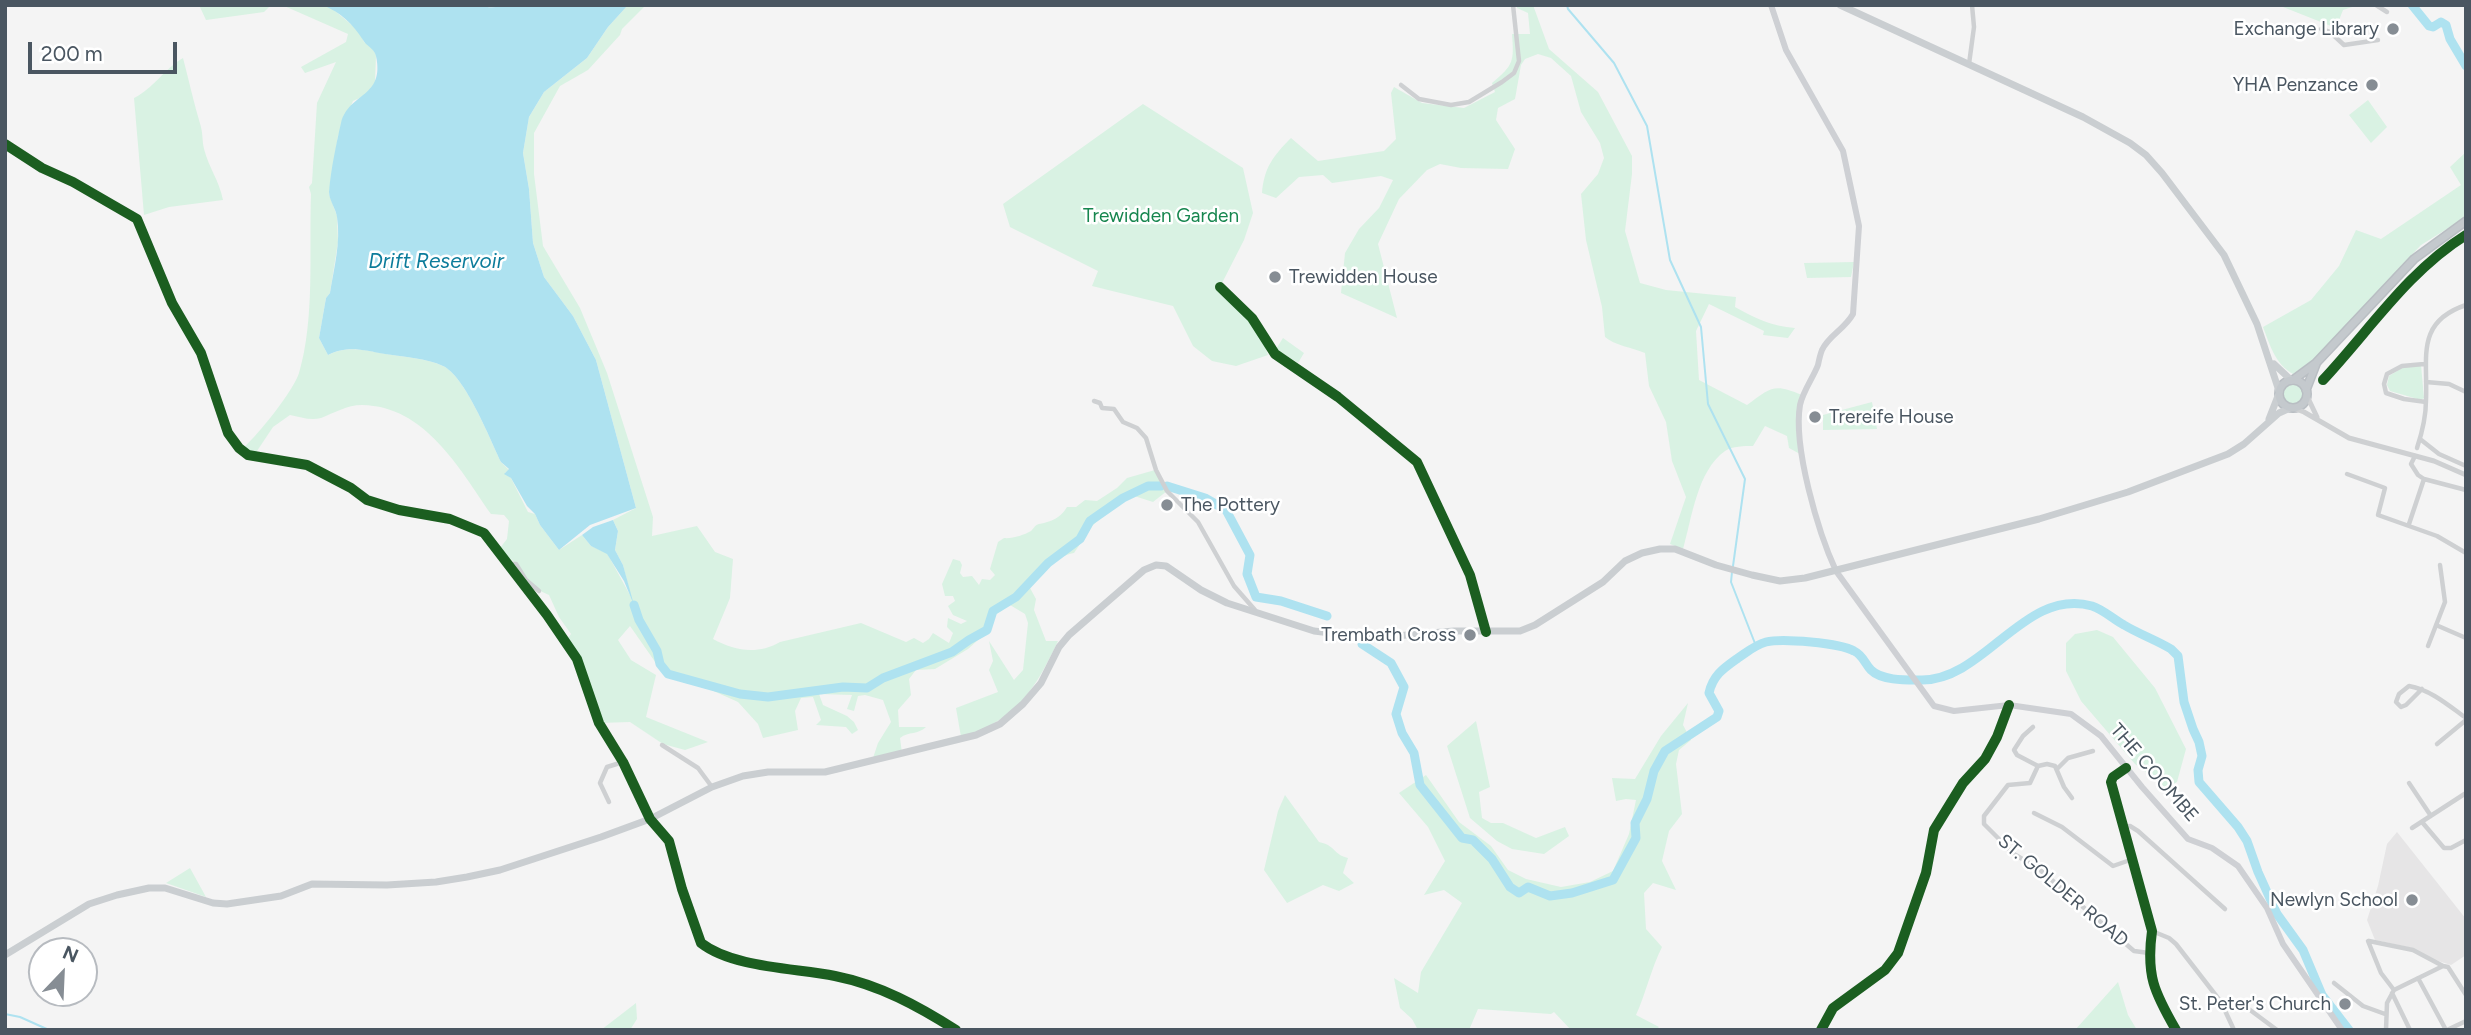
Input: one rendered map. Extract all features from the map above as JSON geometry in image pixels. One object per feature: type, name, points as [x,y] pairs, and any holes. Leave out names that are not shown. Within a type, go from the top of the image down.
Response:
[{"type":"highway","points":[[2316,363],[2303,404],[2291,408],[2282,404],[2279,393],[2283,384],[2316,363],[2401,271],[2466,221]]},
{"type":"highway","points":[[2292,380],[2300,382],[2306,393]]},
{"type":"main road","name":"THE COOMBE","points":[[1771,5],[1786,50],[1843,151],[1859,226],[1853,314],[1846,326],[1823,348],[1801,403],[1800,424],[1805,469],[1825,547],[1836,571],[1934,706],[1954,711],[2010,705],[2071,714],[2102,736],[2188,839],[2212,848],[2238,866],[2267,908],[2283,944],[2342,1030]]},
{"type":"main road","points":[[1840,5],[2083,117],[2146,155],[2224,255],[2249,304],[2271,361],[2279,393],[2267,423]]},
{"type":"main road","points":[[2271,361],[2292,380]]},
{"type":"main road","points":[[5,955],[89,904],[138,890],[165,888],[213,904],[227,904],[281,896],[312,884],[436,883],[500,870],[650,819],[712,787],[743,776],[768,772],[807,773],[844,769],[976,735],[1000,724],[1023,704],[1041,683],[1059,647],[1069,635],[1144,570],[1156,565],[1166,566],[1201,590],[1227,603],[1314,631],[1361,638],[1392,638],[1454,631],[1520,631],[1535,625],[1604,582],[1625,561],[1642,553],[1675,549],[1733,570],[1780,581],[1805,578],[2039,519],[2128,492],[2228,454],[2291,408]]},
{"type":"street","points":[[1401,85],[1419,99],[1451,105],[1469,102],[1502,82],[1514,72],[1518,61],[1513,5]]},
{"type":"street","points":[[1969,64],[1974,27],[1972,5]]},
{"type":"street","points":[[2376,5],[2387,12]]},
{"type":"street","points":[[2321,29],[2330,32],[2344,45],[2378,40]]},
{"type":"street","points":[[5,144],[42,168],[137,219],[172,303],[201,354],[228,433],[247,455],[307,465],[351,488],[367,500],[399,510],[450,519],[484,533],[577,659],[599,723],[623,762],[650,819],[669,841],[682,889],[704,946],[732,958],[850,981],[917,1004],[957,1030]]},
{"type":"street","points":[[2323,380],[2405,286],[2432,260],[2466,235]]},
{"type":"street","points":[[1220,287],[1252,318],[1275,354],[1338,397],[1417,462],[1470,575],[1486,632]]},
{"type":"street","points":[[2417,448],[2426,402],[2424,364],[2430,332],[2450,311],[2466,305]]},
{"type":"street","points":[[2424,364],[2402,366],[2387,374],[2384,384],[2386,393],[2426,402]]},
{"type":"street","points":[[2426,382],[2449,384],[2466,392]]},
{"type":"street","points":[[2306,393],[2319,420]]},
{"type":"street","points":[[1094,401],[1100,403],[1102,408],[1114,409],[1123,422],[1137,428],[1146,438],[1156,470],[1167,491],[1199,522],[1234,586],[1255,611]]},
{"type":"street","points":[[2291,408],[2319,420],[2349,438],[2434,461],[2466,475]]},
{"type":"street","points":[[2420,439],[2439,454],[2466,466]]},
{"type":"street","points":[[2415,455],[2411,464],[2418,475],[2466,490]]},
{"type":"street","points":[[2347,474],[2385,488],[2378,515],[2437,536],[2466,553]]},
{"type":"street","points":[[2409,524],[2424,479]]},
{"type":"street","points":[[508,564],[516,564],[526,580],[539,591]]},
{"type":"street","points":[[2428,646],[2445,602],[2440,565]]},
{"type":"street","points":[[2436,625],[2466,638]]},
{"type":"street","points":[[2422,689],[2406,705],[2401,707],[2396,702],[2399,694],[2409,686],[2422,689],[2466,719],[2437,744]]},
{"type":"street","points":[[1821,1030],[1833,1008],[1885,970],[1898,953],[1926,873],[1934,830],[1963,783],[1985,759],[2010,705]]},
{"type":"street","points":[[2033,727],[2014,750],[2017,755],[2038,766],[2055,766],[2072,799]]},
{"type":"street","points":[[662,745],[698,768],[712,787]]},
{"type":"street","points":[[2057,769],[2068,758],[2093,751]]},
{"type":"street","points":[[609,802],[600,783],[607,766],[623,762]]},
{"type":"street","name":"ST. GOLDER ROAD","points":[[2038,766],[2030,783],[2008,785],[1984,816],[1984,824],[2014,854],[2039,869],[2134,951],[2149,953]]},
{"type":"street","points":[[2126,768],[2113,777],[2111,782],[2152,931],[2149,953],[2151,978],[2176,1030]]},
{"type":"street","points":[[2409,783],[2431,816]]},
{"type":"street","points":[[2412,828],[2466,793]]},
{"type":"street","points":[[2034,813],[2062,827],[2112,866],[2133,859]]},
{"type":"street","points":[[2422,822],[2444,848],[2451,848],[2466,840]]},
{"type":"street","points":[[2123,827],[2130,826],[2137,831],[2225,909]]},
{"type":"street","points":[[2152,931],[2176,944],[2221,1002],[2234,1030]]},
{"type":"street","points":[[2410,1030],[2368,941],[2413,950],[2448,967],[2466,995]]},
{"type":"street","points":[[2386,1030],[2385,1014],[2393,992],[2443,966]]},
{"type":"street","points":[[2418,978],[2446,1030],[2466,1021]]},
{"type":"street","points":[[2334,984],[2363,1006],[2385,1014]]},
{"type":"street","points":[[2246,1007],[2277,1030]]},
{"type":"shaded area","name":"Newlyn School","points":[[2397,832],[2466,919],[2466,955],[2451,965],[2412,948],[2375,940],[2367,920],[2387,844]]},
{"type":"green space","points":[[199,5],[271,5],[264,12],[206,20]]},
{"type":"green space","points":[[282,5],[328,5],[359,31],[364,42],[376,55],[375,83],[366,95],[353,101],[338,136],[329,194],[337,216],[338,242],[319,338],[328,355],[349,349],[363,350],[429,361],[451,372],[476,409],[501,462],[509,470],[505,473],[511,478],[528,512],[535,514],[559,550],[582,535],[591,546],[607,553],[631,597],[623,565],[615,550],[618,531],[613,520],[636,508],[596,360],[573,316],[544,277],[533,243],[523,153],[529,117],[544,92],[587,58],[608,27],[628,5],[646,5],[588,70],[560,86],[534,133],[534,174],[543,246],[580,308],[607,373],[653,517],[652,536],[697,526],[715,552],[733,559],[730,598],[713,639],[738,649],[754,650],[861,623],[906,642],[914,638],[923,643],[933,633],[949,643],[953,633],[947,627],[948,618],[961,624],[967,621],[953,615],[948,606],[955,601],[953,596],[945,596],[942,584],[953,559],[960,561],[960,573],[963,577],[972,576],[979,585],[982,579],[990,580],[995,575],[990,569],[998,542],[1004,538],[1031,531],[1038,524],[1058,517],[1067,507],[1076,507],[1085,500],[1097,501],[1127,478],[1155,470],[1167,491],[1153,502],[1128,494],[1092,526],[1074,553],[1049,566],[1030,588],[1036,599],[1034,610],[1046,641],[1058,641],[1041,675],[1021,701],[996,722],[961,737],[956,708],[998,692],[989,670],[993,661],[989,641],[1014,680],[1023,670],[1028,623],[1025,614],[1010,605],[995,615],[988,631],[968,649],[935,669],[916,670],[909,679],[911,695],[898,710],[899,727],[926,727],[900,738],[902,753],[872,761],[878,743],[891,722],[883,700],[858,696],[854,711],[847,709],[852,695],[819,694],[823,705],[854,722],[858,730],[852,734],[846,727],[816,725],[821,720],[813,697],[801,698],[795,711],[798,730],[763,738],[758,724],[738,702],[658,666],[630,626],[618,640],[631,660],[656,675],[646,717],[708,742],[685,750],[663,744],[630,722],[599,723],[577,659],[564,643],[571,634],[549,595],[533,585],[500,548],[507,539],[509,521],[504,515],[491,514],[453,460],[422,428],[404,416],[384,408],[356,405],[317,419],[290,415],[273,427],[255,454],[244,447],[275,412],[296,381],[304,352],[311,261],[309,187],[312,183],[317,103],[336,62],[305,73],[301,67],[346,42],[348,34]]},
{"type":"green space","points":[[1517,5],[1533,5],[1549,49],[1598,92],[1632,156],[1625,231],[1640,283],[1666,290],[1736,297],[1735,307],[1742,311],[1771,323],[1795,328],[1788,338],[1763,335],[1764,331],[1709,304],[1696,331],[1699,380],[1747,405],[1773,389],[1785,389],[1802,395],[1800,454],[1789,448],[1787,436],[1765,426],[1753,446],[1735,447],[1725,451],[1708,470],[1702,483],[1683,549],[1670,544],[1686,497],[1672,461],[1666,422],[1649,386],[1645,353],[1605,337],[1602,307],[1586,240],[1581,194],[1598,174],[1604,158],[1600,143],[1581,112],[1571,76],[1551,58],[1538,54],[1525,59],[1521,65],[1515,99],[1498,108],[1496,120],[1515,149],[1508,169],[1461,168],[1440,164],[1427,170],[1399,199],[1378,244],[1397,318],[1341,293],[1345,253],[1359,229],[1379,208],[1393,180],[1381,176],[1332,183],[1323,175],[1299,177],[1276,198],[1262,193],[1270,163],[1291,138],[1318,161],[1384,151],[1396,139],[1391,93],[1394,87],[1422,103],[1464,108],[1495,92],[1492,83],[1505,72],[1511,62],[1512,34],[1530,34],[1528,13],[1517,8]]},
{"type":"green space","points":[[2278,5],[2355,6],[2343,10],[2336,28]]},
{"type":"green space","points":[[183,58],[202,130],[204,149],[223,200],[169,207],[144,215],[134,98]]},
{"type":"green space","points":[[2368,100],[2387,127],[2371,143],[2349,115]]},
{"type":"green space","name":"Trewidden Garden","points":[[1143,104],[1243,168],[1253,213],[1244,240],[1220,287],[1257,324],[1268,355],[1236,366],[1212,361],[1193,346],[1173,306],[1092,286],[1098,271],[1010,227],[1003,204]]},
{"type":"green space","points":[[2466,152],[2466,217],[2421,245],[2313,360],[2293,374],[2287,370],[2274,354],[2263,327],[2311,300],[2339,266],[2356,230],[2381,239],[2461,185],[2450,167]]},
{"type":"green space","points":[[1854,262],[1851,277],[1807,278],[1804,263]]},
{"type":"green space","points":[[1283,338],[1304,353],[1298,363],[1276,349]]},
{"type":"green space","points":[[2421,365],[2424,398],[2421,400],[2390,391],[2387,385],[2389,376],[2405,366]]},
{"type":"green space","points":[[2293,383],[2301,386],[2304,394],[2301,402],[2293,405],[2285,402],[2282,394],[2285,386]]},
{"type":"green space","points":[[1872,402],[1877,429],[1823,430],[1823,415]]},
{"type":"green space","points":[[2097,630],[2113,637],[2155,688],[2186,749],[2177,782],[2166,788],[2135,764],[2081,701],[2066,671],[2066,643],[2075,634]]},
{"type":"green space","points":[[1688,703],[1683,725],[1691,740],[1679,750],[1676,764],[1682,814],[1669,831],[1662,861],[1676,890],[1653,883],[1644,893],[1646,929],[1662,947],[1636,1015],[1659,1027],[1656,1030],[1571,1030],[1554,1012],[1551,1014],[1478,1009],[1469,1030],[1418,1030],[1412,1019],[1400,1008],[1394,978],[1418,993],[1421,972],[1462,903],[1444,890],[1424,895],[1445,861],[1428,827],[1399,793],[1426,775],[1459,822],[1491,846],[1508,870],[1526,879],[1561,887],[1590,882],[1613,871],[1629,834],[1636,800],[1616,801],[1612,778],[1635,779],[1661,736]]},
{"type":"green space","points":[[1476,721],[1490,787],[1479,792],[1482,818],[1491,823],[1503,823],[1536,838],[1565,827],[1569,836],[1544,854],[1512,849],[1497,841],[1470,818],[1447,746]]},
{"type":"green space","points":[[1285,795],[1319,842],[1348,858],[1343,873],[1354,883],[1339,891],[1323,885],[1287,903],[1264,870],[1278,811]]},
{"type":"green space","points":[[190,868],[206,897],[166,883]]},
{"type":"green space","points":[[2118,982],[2128,1015],[2137,1030],[2075,1030]]},
{"type":"green space","points":[[636,1003],[637,1019],[630,1030],[601,1030]]},
{"type":"water","name":"Drift Reservoir","points":[[323,5],[628,5],[608,27],[587,58],[544,92],[529,117],[523,153],[533,243],[544,277],[573,316],[596,360],[636,508],[590,525],[559,550],[527,506],[511,478],[504,474],[509,469],[501,462],[476,409],[451,372],[429,361],[363,350],[342,350],[328,355],[319,338],[338,245],[337,217],[329,192],[339,131],[345,113],[371,87],[377,70],[376,56],[372,49],[341,15]]},
{"type":"water","points":[[613,520],[618,531],[615,550],[623,565],[634,605],[624,581],[607,554],[591,546],[582,535],[593,527]]},
{"type":"waterway","points":[[1567,5],[1614,63],[1647,126],[1670,260],[1701,327],[1708,404],[1745,479],[1733,566]]},
{"type":"waterway","points":[[2412,5],[2429,26],[2433,27],[2441,22],[2446,25],[2450,39],[2466,66]]},
{"type":"waterway","points":[[634,605],[639,620],[657,651],[660,664],[668,674],[740,694],[768,697],[843,687],[867,688],[883,678],[952,652],[987,630],[993,611],[1016,597],[1048,563],[1080,539],[1090,521],[1123,498],[1148,486],[1161,486]]},
{"type":"waterway","points":[[1167,486],[1205,498],[1226,510],[1250,555],[1247,574],[1256,597],[1281,601],[1327,616]]},
{"type":"waterway","points":[[1732,572],[1731,582],[1756,646]]},
{"type":"waterway","points":[[1362,644],[1391,663],[1404,687],[1396,714],[1402,733],[1414,753],[1420,785],[1462,838],[1473,840],[1492,859],[1510,887],[1519,893],[1528,887],[1550,896],[1572,893],[1613,880],[1636,838],[1635,823],[1647,799],[1654,771],[1665,751],[1717,717],[1719,711],[1709,693],[1713,681],[1724,669],[1755,647],[1766,642],[1785,641],[1837,646],[1857,653],[1876,674],[1895,679],[1922,680],[1945,676],[1966,666],[2025,621],[2046,610],[2068,604],[2092,606],[2171,649],[2178,656],[2184,702],[2202,756],[2198,770],[2199,782],[2247,841],[2277,914],[2303,950],[2322,995],[2349,1030]]},
{"type":"waterway","points":[[5,1014],[20,1017],[49,1030]]},
{"type":"cycle path","points":[[5,144],[42,168],[73,182],[137,219],[172,303],[201,353],[228,433],[239,448],[248,455],[307,465],[351,488],[367,500],[399,510],[450,519],[484,533],[577,659],[599,723],[623,762],[650,819],[669,841],[701,943],[730,958],[835,976],[868,985],[913,1005],[956,1030]]},
{"type":"cycle path","points":[[2323,380],[2407,284],[2466,235]]},
{"type":"cycle path","points":[[1220,287],[1252,318],[1275,354],[1338,397],[1417,462],[1470,575],[1486,632]]},
{"type":"cycle path","points":[[1821,1030],[1833,1008],[1885,970],[1898,953],[1926,873],[1934,830],[1963,783],[1985,759],[2009,705]]},
{"type":"cycle path","points":[[2126,768],[2113,777],[2111,782],[2152,931],[2151,972],[2157,994],[2176,1030]]},
{"type":"place","name":"Exchange Library","points":[[2393,29]]},
{"type":"place","name":"YHA Penzance","points":[[2372,85]]},
{"type":"place","name":"Trewidden House","points":[[1275,277]]},
{"type":"place","name":"Trereife House","points":[[1815,417]]},
{"type":"place","name":"The Pottery","points":[[1167,505]]},
{"type":"place","name":"Trembath Cross","points":[[1470,635]]},
{"type":"place","name":"Newlyn School","points":[[2412,900]]},
{"type":"place","name":"St. Peter's Church","points":[[2345,1004]]}]
